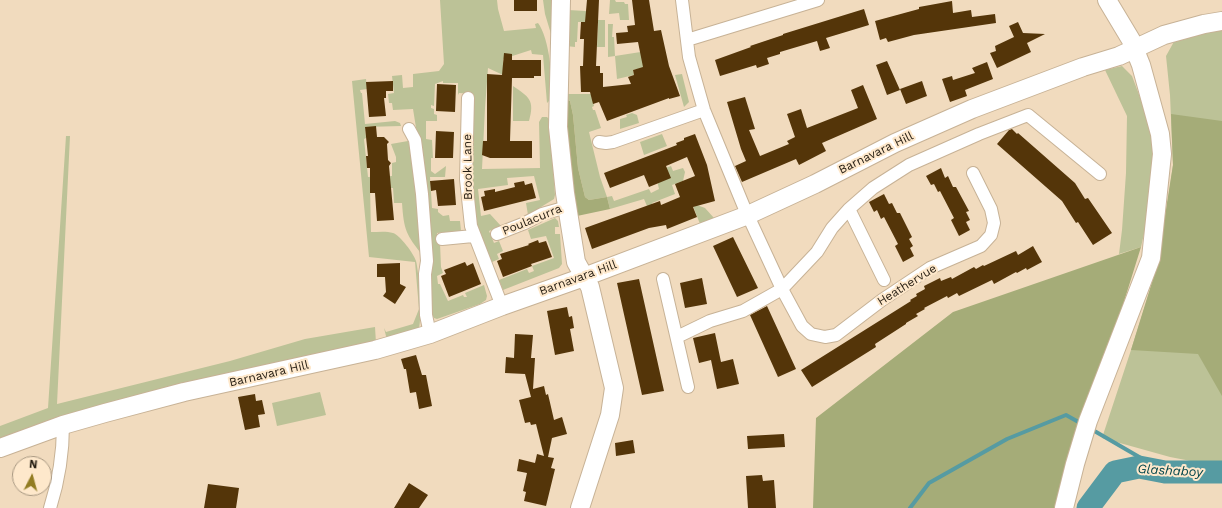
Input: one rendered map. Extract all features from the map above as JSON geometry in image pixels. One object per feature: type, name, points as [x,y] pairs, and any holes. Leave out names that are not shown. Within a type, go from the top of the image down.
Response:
[{"type":"main road","points":[[561,0],[558,127],[563,178],[576,262],[590,287],[614,388],[610,415],[580,508]]},
{"type":"main road","points":[[1064,508],[1088,421],[1151,258],[1162,154],[1160,134],[1142,65],[1114,9],[1107,0]]},
{"type":"main road","name":"Barnavara Hill","points":[[0,448],[63,425],[184,392],[375,350],[430,334],[748,215],[815,184],[882,149],[928,128],[1026,89],[1135,49],[1164,35],[1198,25],[1222,21]]},
{"type":"street","name":"Heathervue","points":[[682,0],[689,58],[704,110],[748,215],[782,289],[802,326],[811,334],[825,338],[836,335],[882,300],[930,268],[981,246],[991,235],[994,223],[991,209],[973,173]]},
{"type":"street","points":[[686,40],[818,0]]},
{"type":"street","name":"Brook Lane","points":[[468,98],[466,179],[470,226],[502,306]]},
{"type":"street","points":[[599,142],[613,142],[704,110]]},
{"type":"street","points":[[677,337],[710,321],[744,310],[782,289],[817,252],[832,228],[849,209],[873,188],[909,165],[979,134],[1028,115],[1100,174]]},
{"type":"street","points":[[409,129],[415,140],[420,170],[427,261],[425,274],[426,315],[430,334]]},
{"type":"street","name":"Poulacurra","points":[[498,234],[525,224],[542,214],[567,207]]},
{"type":"street","name":"Heathervue","points":[[849,209],[884,280]]},
{"type":"street","points":[[442,239],[473,236]]},
{"type":"street","points":[[663,279],[688,387]]},
{"type":"street","points":[[50,508],[55,491],[63,449],[63,425]]},
{"type":"green space","points":[[440,0],[497,0],[504,31],[536,28],[535,24],[538,23],[545,39],[550,61],[551,94],[549,101],[547,103],[543,55],[532,54],[531,50],[503,59],[503,75],[488,68],[482,169],[540,168],[539,122],[542,117],[547,117],[550,120],[555,195],[554,199],[528,215],[526,203],[540,200],[534,176],[507,178],[508,185],[478,189],[481,216],[490,214],[501,226],[489,231],[494,243],[499,241],[503,251],[497,254],[499,259],[492,262],[475,223],[471,178],[474,94],[459,93],[458,95],[458,83],[443,83],[443,81],[435,84],[434,106],[431,105],[431,108],[434,109],[434,114],[437,115],[437,121],[426,121],[426,139],[432,140],[433,158],[431,158],[431,171],[435,174],[446,166],[445,177],[430,177],[432,208],[438,209],[438,212],[443,216],[449,215],[450,221],[460,221],[461,231],[437,233],[438,243],[440,243],[441,267],[443,273],[437,276],[438,284],[440,284],[448,301],[463,295],[464,297],[467,297],[465,293],[484,285],[487,296],[486,300],[480,304],[437,319],[434,318],[431,313],[423,171],[413,109],[393,110],[392,103],[389,103],[388,94],[394,93],[392,76],[402,75],[403,88],[413,87],[413,74],[439,71],[444,64]]},
{"type":"green space","points":[[543,0],[555,0],[554,44],[545,14]]},
{"type":"green space","points":[[610,0],[628,4],[629,20],[620,20],[619,13],[609,14]]},
{"type":"green space","points":[[568,10],[586,11],[586,22],[578,22],[577,42],[575,42],[575,47],[566,46]]},
{"type":"green space","points":[[595,20],[605,20],[605,47],[597,47],[598,23]]},
{"type":"green space","points":[[608,24],[613,24],[612,37],[614,37],[615,56],[608,57]]},
{"type":"green space","points":[[1222,26],[1222,467],[1170,457],[1102,438],[1159,262],[1173,165],[1170,95],[1166,56],[1176,38]]},
{"type":"green space","points":[[647,51],[640,80],[636,69],[633,70],[634,75],[617,79],[615,56]]},
{"type":"green space","points":[[1122,66],[1132,76],[1152,129],[1156,147],[1154,190],[1141,247],[1119,254],[1126,173],[1127,116],[1105,70]]},
{"type":"green space","points":[[682,74],[689,102],[684,107],[675,75]]},
{"type":"green space","points":[[366,79],[367,89],[360,90],[362,93],[365,124],[395,121],[400,123],[401,126],[365,127],[366,138],[364,139],[368,177],[392,176],[392,163],[396,162],[396,157],[391,144],[408,141],[412,153],[423,256],[407,232],[402,203],[394,203],[393,188],[370,187],[371,232],[391,232],[396,234],[413,254],[416,261],[418,274],[420,305],[419,328],[387,340],[384,328],[386,332],[413,324],[419,309],[415,262],[369,257],[352,81]]},
{"type":"green space","points":[[513,86],[527,96],[531,104],[529,121],[513,121]]},
{"type":"green space","points":[[566,94],[591,94],[594,106],[592,107],[593,110],[595,110],[601,128],[589,132],[600,177],[607,197],[589,200],[585,197],[578,168],[573,115],[570,101],[566,99],[567,126],[577,216],[575,216],[564,138],[563,107]]},
{"type":"green space","points":[[566,99],[570,101],[573,115],[578,168],[585,197],[589,200],[607,197],[610,209],[577,216]]},
{"type":"green space","points":[[632,113],[637,115],[639,123],[620,129],[620,119],[627,117],[626,115]]},
{"type":"green space","points":[[1171,114],[1222,121],[1222,396],[1198,354],[1131,350],[1157,266],[1173,165]]},
{"type":"green space","points":[[662,134],[667,146],[644,155],[640,142]]},
{"type":"green space","points":[[66,136],[70,136],[57,404],[230,361],[305,339],[375,327],[376,343],[0,441],[0,426],[48,408]]},
{"type":"green space","points":[[671,166],[673,171],[683,168],[685,172],[683,181],[672,185],[675,194],[652,203],[658,216],[652,218],[644,199],[610,209],[607,197],[612,196],[614,201],[649,189],[651,193],[659,189],[656,176],[664,173],[663,169]]},
{"type":"green space","points":[[697,205],[705,208],[714,218],[700,224],[693,206]]},
{"type":"green space","points":[[555,218],[558,221],[559,227],[555,227],[555,234],[560,234],[562,264],[559,268],[503,290],[499,280],[527,269],[529,273],[534,271],[532,266],[554,258],[546,236],[531,239],[528,230]]},
{"type":"green space","points":[[1141,247],[1061,508],[813,508],[816,418],[953,312]]},
{"type":"green space","points":[[320,392],[326,415],[277,426],[272,403]]},
{"type":"building","points":[[514,0],[537,0],[537,11],[514,11]]},
{"type":"building","points":[[587,0],[599,0],[596,66],[600,66],[600,73],[603,73],[603,87],[631,84],[628,77],[634,75],[633,70],[643,67],[638,42],[617,44],[616,33],[628,32],[627,26],[635,25],[632,0],[649,0],[654,31],[661,30],[669,66],[680,96],[669,98],[607,121],[599,102],[593,104],[590,92],[581,92],[580,66],[583,66],[584,39],[580,39],[581,22],[585,22]]},
{"type":"building","points":[[952,1],[953,13],[971,10],[972,17],[995,14],[996,23],[914,35],[888,42],[886,38],[880,40],[875,21],[919,9],[919,7]]},
{"type":"building","points":[[864,9],[869,25],[826,38],[830,48],[820,51],[817,41],[780,52],[780,54],[767,58],[769,64],[757,68],[756,65],[720,76],[715,60],[783,34]]},
{"type":"building","points":[[1018,22],[1023,33],[1045,34],[1027,43],[1031,52],[997,68],[990,53],[996,51],[995,46],[1014,37],[1009,26]]},
{"type":"building","points":[[504,53],[512,54],[512,60],[541,60],[541,76],[534,76],[534,78],[512,78],[510,141],[532,141],[532,158],[490,158],[482,155],[483,141],[487,141],[487,74],[502,75]]},
{"type":"building","points":[[887,61],[900,90],[887,95],[876,65]]},
{"type":"building","points":[[987,62],[993,79],[965,90],[967,96],[950,102],[942,79],[952,76],[953,80],[975,73],[972,68]]},
{"type":"building","points":[[393,81],[393,91],[386,91],[386,98],[384,98],[386,116],[369,117],[366,82]]},
{"type":"building","points":[[922,81],[927,96],[906,104],[900,89]]},
{"type":"building","points":[[437,84],[456,85],[455,112],[436,111]]},
{"type":"building","points":[[863,85],[877,119],[822,143],[826,151],[799,165],[796,159],[742,182],[735,166],[746,161],[727,102],[745,97],[755,129],[749,130],[760,156],[789,144],[787,141],[795,137],[787,114],[801,109],[807,128],[858,108],[851,90]]},
{"type":"building","points":[[376,126],[377,137],[384,137],[389,142],[387,144],[388,160],[391,163],[389,166],[394,220],[377,221],[375,193],[370,193],[370,168],[367,168],[366,156],[368,156],[365,127]]},
{"type":"building","points":[[1012,129],[1075,183],[1085,199],[1088,198],[1112,233],[1093,245],[1078,222],[1076,223],[1062,201],[997,144],[1009,130]]},
{"type":"building","points":[[436,131],[454,132],[453,158],[435,158]]},
{"type":"building","points":[[695,134],[707,165],[715,201],[693,207],[697,217],[667,229],[666,225],[649,228],[592,249],[585,228],[660,201],[661,205],[680,197],[675,184],[695,176],[687,157],[666,166],[671,178],[649,187],[644,175],[610,188],[604,173],[677,145],[676,143],[684,140],[684,138]]},
{"type":"building","points":[[941,168],[945,178],[948,176],[953,187],[956,187],[969,211],[966,212],[970,220],[966,222],[970,230],[959,236],[951,220],[954,218],[940,191],[938,192],[934,184],[931,185],[926,176]]},
{"type":"building","points":[[454,179],[456,205],[438,206],[436,190],[431,191],[430,181]]},
{"type":"building","points":[[524,181],[525,185],[532,183],[536,198],[484,211],[481,197],[485,196],[484,191],[495,189],[495,192],[515,187],[514,183]]},
{"type":"building","points":[[884,194],[889,204],[892,203],[897,213],[900,213],[912,237],[909,239],[913,246],[910,248],[914,256],[903,262],[895,246],[898,244],[884,217],[881,219],[877,210],[874,212],[869,202]]},
{"type":"building","points":[[733,237],[758,288],[737,297],[713,246]]},
{"type":"building","points":[[538,240],[539,243],[546,241],[552,257],[531,264],[532,266],[503,277],[497,261],[502,259],[500,254],[529,245],[528,244]]},
{"type":"building","points":[[1033,246],[1042,262],[1027,270],[1026,268],[1017,273],[1016,272],[994,284],[992,280],[959,296],[957,293],[948,298],[947,296],[924,308],[925,309],[916,314],[918,316],[875,344],[876,347],[812,387],[801,370],[911,301],[910,300],[917,296],[916,294],[925,289],[924,286],[940,278],[941,281],[951,277],[952,279],[974,267],[976,269],[983,265],[984,266],[1016,251],[1018,255]]},
{"type":"building","points":[[465,262],[467,266],[473,263],[481,284],[449,297],[441,276],[446,274],[444,270]]},
{"type":"building","points":[[400,263],[400,284],[406,287],[395,304],[383,296],[386,292],[385,277],[377,277],[377,264]]},
{"type":"building","points":[[702,278],[707,304],[685,308],[680,283]]},
{"type":"building","points":[[639,279],[664,391],[642,395],[617,283]]},
{"type":"building","points":[[767,306],[796,369],[778,377],[750,315]]},
{"type":"building","points":[[567,307],[569,317],[572,316],[574,328],[570,329],[574,351],[555,355],[547,311]]},
{"type":"building","points":[[715,333],[721,362],[733,359],[739,384],[717,389],[711,360],[699,363],[693,338]]},
{"type":"building","points":[[515,334],[533,335],[531,358],[535,358],[533,389],[544,386],[546,395],[548,394],[554,420],[562,417],[567,434],[552,438],[548,457],[554,458],[551,468],[555,469],[546,506],[524,501],[526,492],[523,491],[527,473],[517,471],[519,459],[535,463],[537,454],[544,456],[536,424],[531,425],[530,422],[525,423],[519,400],[531,397],[525,374],[505,373],[506,357],[514,358]]},
{"type":"building","points":[[416,355],[422,375],[426,375],[432,406],[419,409],[416,392],[410,393],[406,369],[404,369],[401,359]]},
{"type":"building","points":[[255,394],[256,401],[262,400],[265,414],[258,415],[260,427],[245,430],[238,397]]},
{"type":"building","points":[[784,434],[785,447],[748,449],[747,436]]},
{"type":"building","points":[[633,440],[635,453],[616,456],[615,443]]},
{"type":"building","points":[[762,475],[763,481],[774,480],[776,508],[748,508],[746,476]]},
{"type":"building","points":[[409,483],[428,495],[419,508],[394,508]]},
{"type":"building","points":[[208,484],[239,488],[236,508],[204,508]]},
{"type":"waterway","points":[[910,508],[929,483],[1007,439],[1066,415],[1082,424]]},
{"type":"waterway","points":[[1091,429],[1165,472]]},
{"type":"waterway","name":"Glashaboy","points":[[1088,508],[1115,472],[1139,467],[1165,472],[1222,472]]}]
